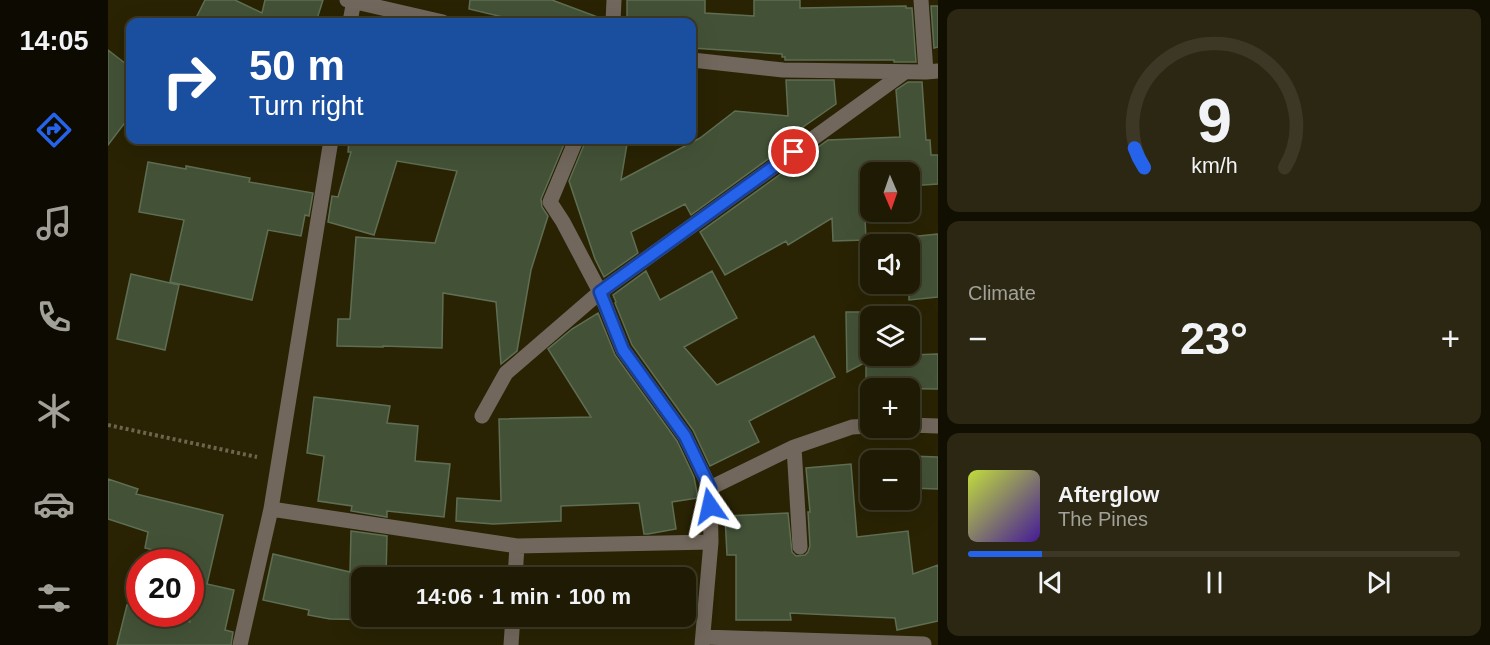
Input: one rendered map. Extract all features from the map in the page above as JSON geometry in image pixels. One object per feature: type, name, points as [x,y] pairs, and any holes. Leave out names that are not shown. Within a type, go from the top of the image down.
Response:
[{"type":"lane","points":[[613,18],[614,0]]},
{"type":"lane","points":[[696,60],[783,70],[932,71],[921,0]]},
{"type":"lane","points":[[350,18],[351,1],[425,18]]},
{"type":"lane","points":[[482,416],[506,374],[600,292],[905,72]]},
{"type":"lane","points":[[240,645],[271,509],[330,144]]},
{"type":"lane","points":[[574,144],[550,202],[600,292],[623,350],[685,436],[710,488],[711,542],[703,641],[924,644]]},
{"type":"lane","points":[[920,425],[938,426]]},
{"type":"lane","points":[[710,488],[794,447],[852,427],[860,427]]},
{"type":"lane","points":[[794,447],[800,547]]},
{"type":"lane","points":[[271,509],[517,546],[711,542]]},
{"type":"lane","points":[[516,567],[517,546]]},
{"type":"lane","points":[[511,645],[512,627]]},
{"type":"path","points":[[108,425],[279,462]]},
{"type":"building","points":[[205,0],[235,0],[262,13],[265,0],[323,0],[317,18],[196,18]]},
{"type":"building","points":[[470,0],[552,0],[600,18],[507,18],[469,9]]},
{"type":"building","points":[[627,0],[705,0],[705,13],[754,16],[754,0],[800,0],[800,8],[906,6],[906,8],[912,8],[916,62],[785,60],[782,54],[696,48],[696,18],[627,18]]},
{"type":"building","points":[[931,6],[938,6],[938,47],[934,48]]},
{"type":"building","points":[[108,50],[126,64],[126,121],[108,145]]},
{"type":"building","points":[[786,80],[834,80],[836,104],[783,141],[793,141],[691,215],[685,204],[631,232],[638,253],[604,277],[595,259],[569,181],[584,144],[627,144],[621,180],[689,144],[696,144],[696,140],[735,111],[788,116]]},
{"type":"building","points":[[908,82],[922,82],[926,140],[930,140],[931,155],[938,155],[938,184],[920,185],[920,162],[860,162],[860,222],[865,222],[866,234],[860,234],[860,240],[833,241],[832,218],[788,245],[786,241],[725,275],[700,232],[828,140],[900,137],[896,90]]},
{"type":"building","points":[[349,144],[564,144],[541,199],[542,207],[548,216],[531,270],[517,351],[501,364],[496,302],[443,293],[442,348],[337,346],[338,319],[350,319],[356,237],[435,243],[457,171],[397,161],[374,235],[328,222],[332,196],[338,197],[351,152],[348,152]]},
{"type":"building","points":[[148,162],[186,169],[186,166],[250,178],[249,182],[313,193],[309,216],[305,215],[301,236],[268,230],[252,300],[170,282],[184,220],[139,212]]},
{"type":"building","points":[[938,234],[938,297],[909,300],[909,294],[920,294],[920,236]]},
{"type":"building","points":[[646,271],[660,300],[712,271],[737,318],[684,347],[717,385],[814,336],[835,377],[749,421],[759,442],[710,466],[693,430],[632,345],[615,303],[613,295]]},
{"type":"building","points":[[131,274],[179,285],[165,350],[117,339]]},
{"type":"building","points":[[846,312],[860,312],[860,365],[847,372]]},
{"type":"building","points":[[598,313],[615,355],[677,441],[694,477],[698,498],[672,502],[676,529],[648,534],[644,534],[639,503],[561,506],[561,521],[493,524],[456,521],[457,498],[501,501],[499,419],[591,417],[548,349],[572,329]]},
{"type":"building","points":[[938,354],[938,389],[920,389],[920,378],[866,378],[866,366],[920,366],[920,355]]},
{"type":"building","points":[[314,397],[390,406],[387,423],[418,426],[415,461],[450,464],[444,517],[387,511],[387,517],[351,511],[352,506],[318,501],[324,456],[307,453]]},
{"type":"building","points":[[920,456],[938,457],[938,489],[920,488]]},
{"type":"building","points":[[851,464],[857,537],[908,531],[913,574],[938,565],[938,621],[897,630],[895,618],[790,613],[791,620],[736,620],[736,555],[727,555],[725,516],[788,513],[792,552],[796,556],[805,555],[810,546],[806,468]]},
{"type":"building","points":[[108,479],[138,489],[136,494],[223,515],[207,584],[234,590],[225,630],[233,632],[231,645],[117,645],[126,609],[126,627],[204,627],[204,549],[145,548],[148,532],[108,519]]},
{"type":"building","points":[[351,531],[387,536],[386,567],[351,567],[351,619],[308,615],[309,610],[263,600],[273,554],[350,572]]},
{"type":"route","points":[[710,506],[710,488],[685,436],[623,350],[600,292],[794,152]]}]
